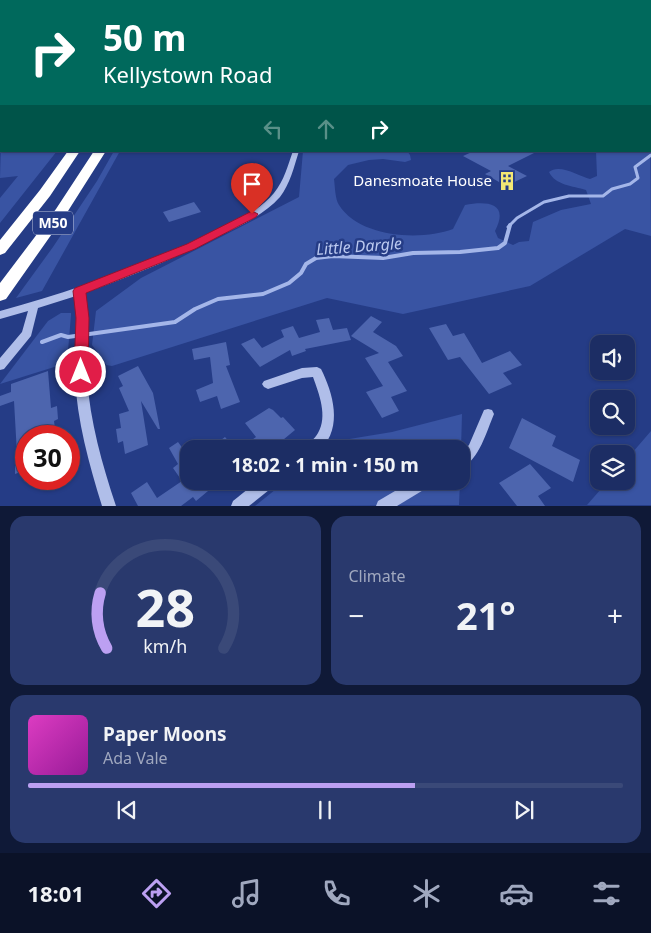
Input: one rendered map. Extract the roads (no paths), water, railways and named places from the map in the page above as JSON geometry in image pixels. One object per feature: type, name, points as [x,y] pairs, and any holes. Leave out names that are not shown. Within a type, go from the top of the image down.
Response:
[{"type":"highway","name":"M50","points":[[0,250],[45,194],[73,152]]},
{"type":"highway","name":"M50","points":[[1,293],[61,211],[99,152]]},
{"type":"street","points":[[0,316],[80,291],[191,246],[242,221],[259,210],[281,190],[296,152]]},
{"type":"street","points":[[80,291],[82,327],[81,380],[87,424],[109,506]]},
{"type":"street","points":[[0,366],[27,333],[34,306]]},
{"type":"street","points":[[268,384],[302,373],[317,372],[328,402],[328,425],[322,440]]},
{"type":"street","points":[[470,452],[488,414]]},
{"type":"street","points":[[238,506],[258,490]]},
{"type":"street","points":[[383,506],[411,490]]},
{"type":"waterway","name":"Little Dargle","points":[[510,225],[517,218],[544,202],[569,196],[603,196],[612,189],[630,184],[638,178],[635,167],[651,155]]},
{"type":"waterway","name":"Little Dargle","points":[[42,342],[61,335],[68,337],[175,322],[195,309],[218,299],[263,294],[289,283],[301,273],[306,264],[316,258],[333,256],[383,258],[413,253],[460,252],[498,248],[505,243],[510,225]]},
{"type":"place","name":"Danesmoate House","points":[[507,181]]}]
